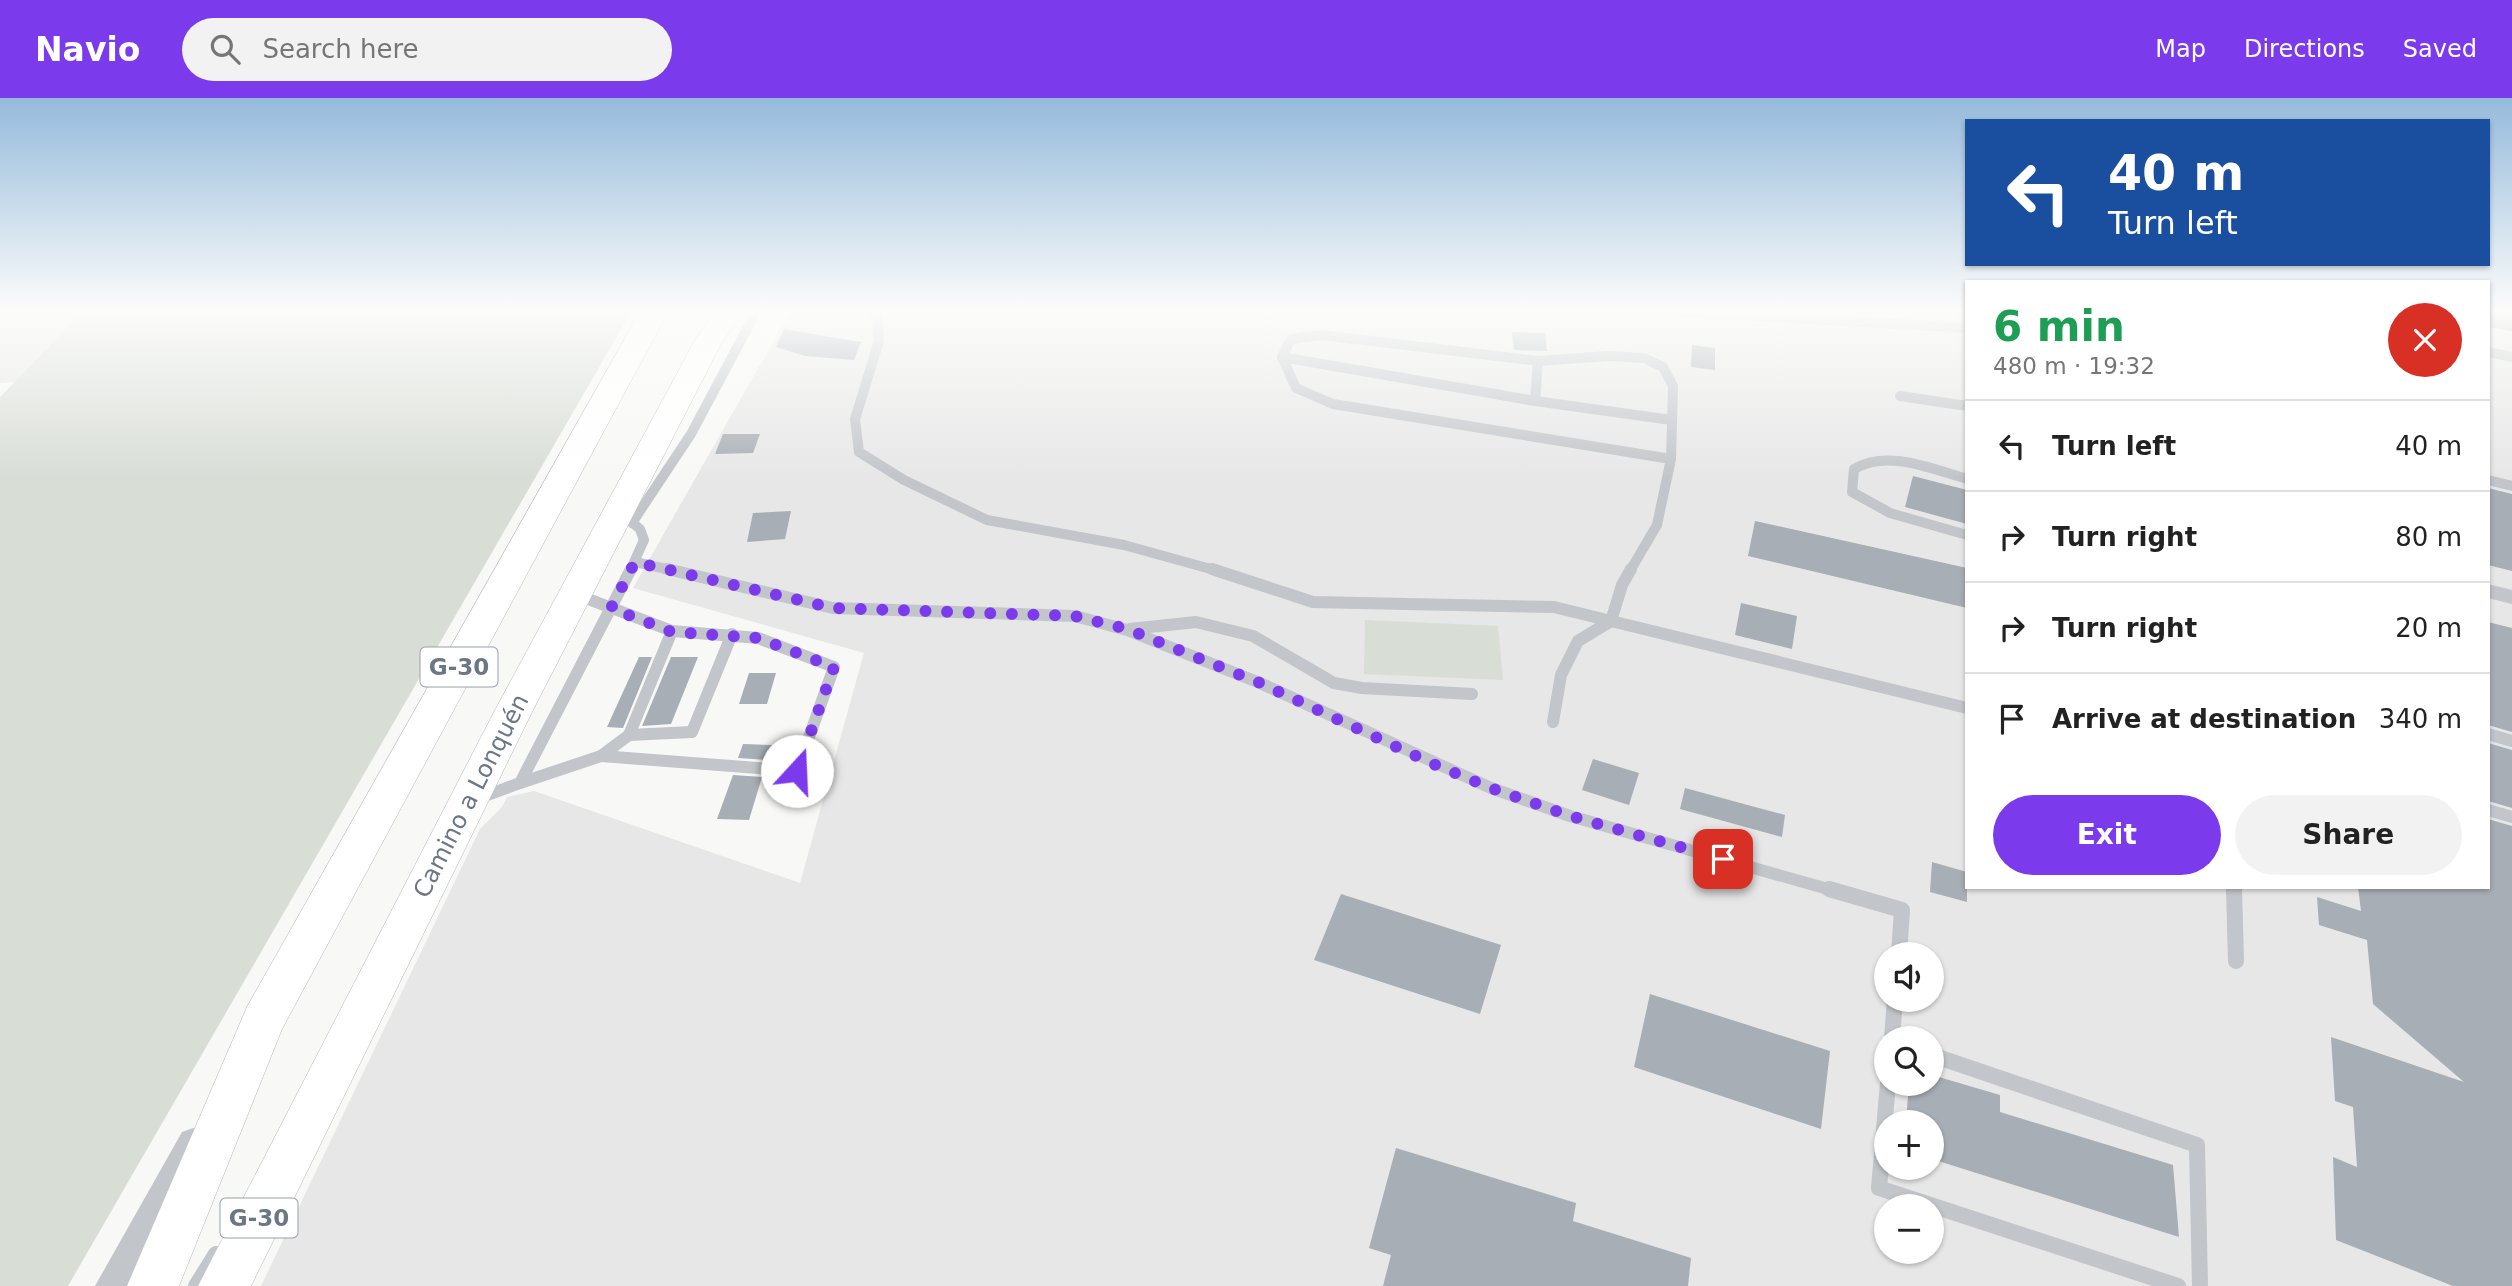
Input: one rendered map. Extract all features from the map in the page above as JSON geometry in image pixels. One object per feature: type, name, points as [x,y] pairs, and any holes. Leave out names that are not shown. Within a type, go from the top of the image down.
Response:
[{"type":"main road","name":"G-30","points":[[153,1286],[264,1021],[624,367]]},
{"type":"main road","name":"Camino a Lonquén","points":[[223,1286],[575,594],[625,517],[696,367]]},
{"type":"street","points":[[2490,592],[2512,597]]},
{"type":"street","points":[[111,1286],[264,1021]]},
{"type":"lane","points":[[520,783],[644,540],[640,529],[625,517],[691,434],[726,367]]},
{"type":"lane","points":[[871,367],[855,419],[859,452],[904,480],[987,520],[1124,545],[1250,580],[1313,602],[1554,607],[1965,708]]},
{"type":"lane","points":[[1287,367],[1296,388],[1333,404],[1671,459]]},
{"type":"lane","points":[[1342,367],[1535,401],[1672,420]]},
{"type":"lane","points":[[1535,401],[1538,367]]},
{"type":"lane","points":[[1553,722],[1561,675],[1578,641],[1611,621],[1622,585],[1657,525],[1671,459],[1673,386],[1662,367]]},
{"type":"lane","points":[[1900,397],[1965,406]]},
{"type":"lane","points":[[1965,479],[1889,460],[1870,459],[1854,469],[1852,492],[1867,503],[1965,533]]},
{"type":"lane","points":[[2490,480],[2512,486]]},
{"type":"lane","points":[[635,562],[833,608],[1075,616],[1127,629],[1260,683],[1433,764],[1491,788],[1570,816],[1902,910],[1900,942]]},
{"type":"lane","points":[[575,594],[672,632],[732,634],[758,638],[834,667],[797,771],[600,756]]},
{"type":"lane","points":[[1127,629],[1196,622],[1252,636],[1334,683],[1362,688],[1472,694]]},
{"type":"lane","points":[[467,803],[600,756],[629,735],[672,632]]},
{"type":"lane","points":[[629,735],[692,732],[732,634]]},
{"type":"lane","points":[[2490,735],[2512,741]]},
{"type":"lane","points":[[2490,811],[2512,817]]},
{"type":"lane","points":[[2234,889],[2236,961]]},
{"type":"lane","points":[[1944,1059],[2197,1145],[2200,1286]]},
{"type":"lane","points":[[1887,1096],[1879,1188],[2178,1286]]},
{"type":"lane","points":[[196,1286],[231,1233],[294,1149]]},
{"type":"shaded area","points":[[0,367],[29,367],[15,382],[0,383]]},
{"type":"shaded area","points":[[29,367],[599,367],[68,1286],[0,1286],[0,397]]},
{"type":"shaded area","points":[[758,367],[1965,367],[1965,889],[2490,889],[2490,367],[2512,367],[2512,1286],[261,1286],[480,829],[502,807],[507,797],[534,791],[800,883],[864,653],[633,588]]},
{"type":"shaded area","points":[[1365,620],[1498,626],[1503,680],[1364,674]]},
{"type":"building","points":[[723,434],[760,434],[753,453],[715,454]]},
{"type":"building","points":[[1913,476],[1965,489],[1965,523],[1905,507]]},
{"type":"building","points":[[2490,488],[2512,494],[2512,571],[2490,566]]},
{"type":"building","points":[[791,511],[785,539],[747,542],[753,513]]},
{"type":"building","points":[[1755,521],[1965,568],[1965,608],[1748,556]]},
{"type":"building","points":[[1741,603],[1797,616],[1792,649],[1735,635]]},
{"type":"building","points":[[2490,622],[2512,628],[2512,732],[2490,726]]},
{"type":"building","points":[[639,657],[652,657],[623,728],[607,727]]},
{"type":"building","points":[[671,657],[698,657],[671,724],[642,726]]},
{"type":"building","points":[[749,673],[776,673],[767,704],[739,704]]},
{"type":"building","points":[[743,744],[772,745],[767,760],[738,758]]},
{"type":"building","points":[[2490,744],[2512,750],[2512,808],[2490,802]]},
{"type":"building","points":[[1593,759],[1639,773],[1629,805],[1582,790]]},
{"type":"building","points":[[733,775],[762,777],[749,820],[717,819]]},
{"type":"building","points":[[1685,788],[1785,815],[1782,837],[1680,809]]},
{"type":"building","points":[[2490,820],[2512,826],[2512,1286],[2453,1286],[2336,1240],[2333,1157],[2357,1167],[2353,1107],[2335,1101],[2331,1037],[2464,1082],[2373,1004],[2367,940],[2319,925],[2317,897],[2361,911],[2358,889],[2490,889]]},
{"type":"building","points":[[1932,862],[1965,871],[1967,902],[1930,892]]},
{"type":"building","points":[[1341,894],[1501,945],[1480,1014],[1314,960]]},
{"type":"building","points":[[1650,994],[1830,1051],[1821,1129],[1634,1067]]},
{"type":"building","points":[[1944,1079],[2000,1095],[2000,1112],[2173,1165],[2179,1237],[1944,1163],[1944,1110],[1907,1110],[1908,1096],[1944,1096]]},
{"type":"building","points":[[1396,1148],[1576,1203],[1573,1221],[1691,1258],[1688,1286],[1383,1286],[1391,1255],[1369,1248]]},
{"type":"route","points":[[797,771],[834,667],[758,638],[732,634],[672,632],[611,608],[635,562],[833,608],[1075,616],[1127,629],[1260,683],[1433,764],[1491,788],[1570,816],[1723,859]]}]
